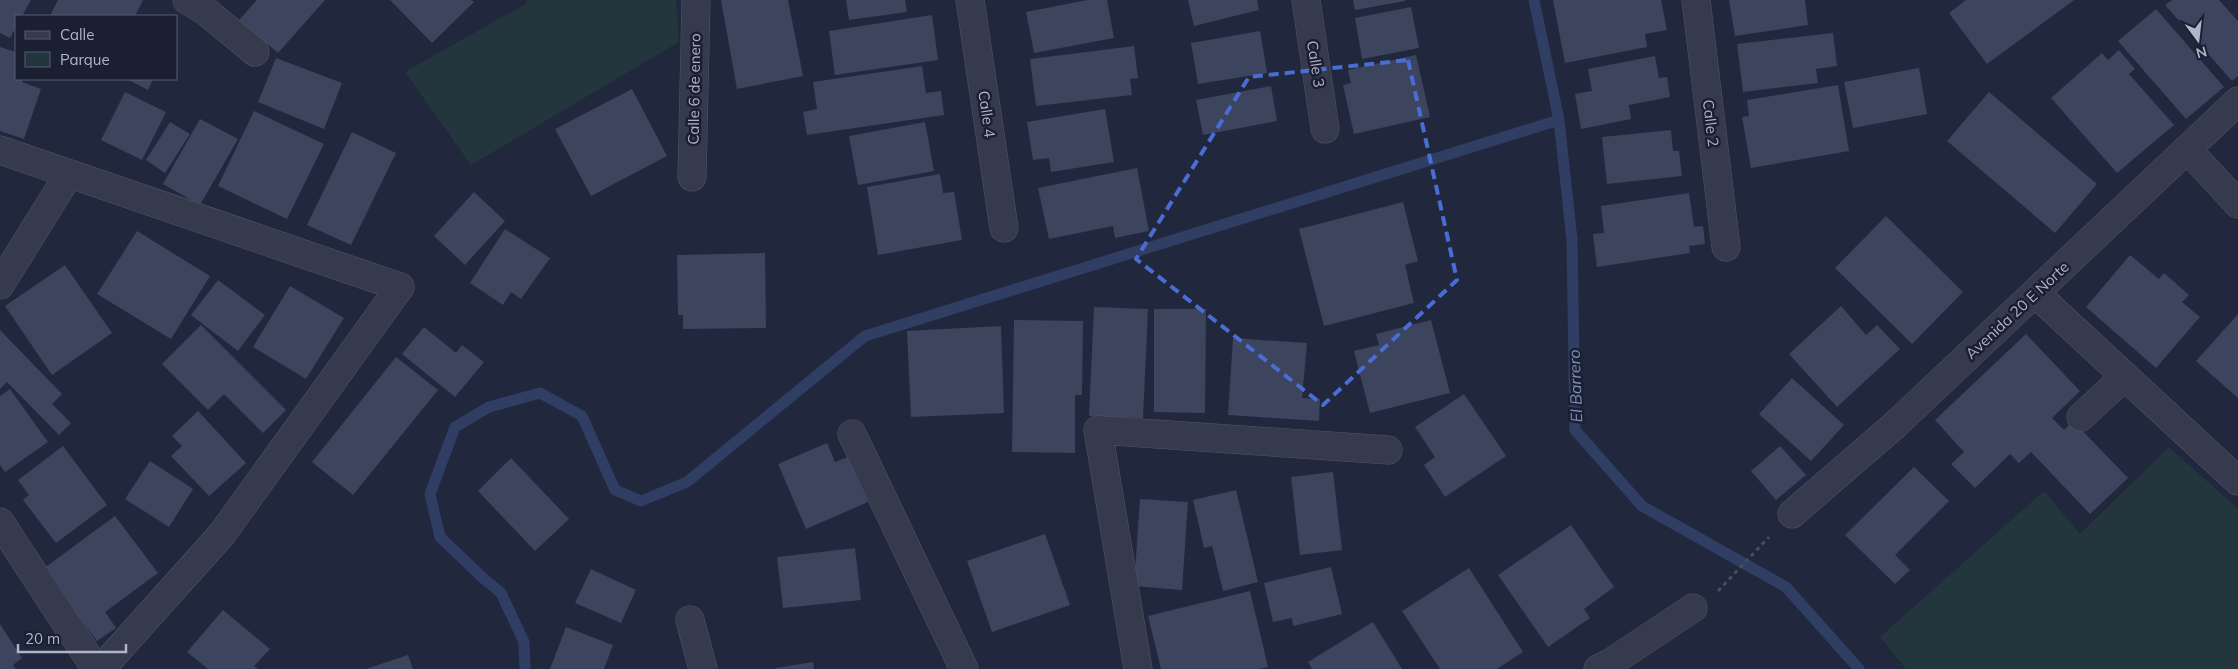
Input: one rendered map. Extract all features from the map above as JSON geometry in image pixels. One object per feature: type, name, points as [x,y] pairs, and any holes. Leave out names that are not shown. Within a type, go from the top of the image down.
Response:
[{"type":"street","points":[[187,0],[208,13],[255,52]]},
{"type":"street","name":"Calle 6 de enero","points":[[692,177],[696,0]]},
{"type":"street","name":"Calle 4","points":[[970,0],[1004,228]]},
{"type":"street","name":"Calle 3","points":[[1306,0],[1326,129]]},
{"type":"street","name":"Calle 2","points":[[1696,0],[1726,247]]},
{"type":"street","name":"Avenida 20 E Norte","points":[[1792,514],[1896,424],[2238,101]]},
{"type":"street","points":[[2187,149],[2238,204]]},
{"type":"street","points":[[0,150],[400,287],[222,534],[101,669]]},
{"type":"street","points":[[0,285],[69,174]]},
{"type":"street","points":[[2035,292],[2238,481]]},
{"type":"street","points":[[2081,417],[2125,376]]},
{"type":"street","points":[[1138,669],[1098,430],[1388,450]]},
{"type":"street","points":[[852,434],[964,669]]},
{"type":"street","points":[[0,522],[96,669]]},
{"type":"street","points":[[1608,667],[1693,608]]},
{"type":"street","points":[[690,620],[703,669]]},
{"type":"path","points":[[1718,590],[1772,533]]},
{"type":"highlighted area","points":[[1408,60],[1457,280],[1323,405],[1136,259],[1249,77]]},
{"type":"green space","points":[[526,0],[676,0],[679,42],[471,165],[405,72],[527,3]]},
{"type":"green space","points":[[2169,447],[2238,509],[2238,669],[1906,669],[1880,637],[2044,491],[2080,534]]},
{"type":"building","points":[[0,0],[31,0],[23,15],[15,15],[15,29],[10,38],[0,33]]},
{"type":"building","points":[[58,0],[143,0],[136,15],[50,15]]},
{"type":"building","points":[[257,0],[325,0],[278,53],[239,20]]},
{"type":"building","points":[[390,0],[471,0],[474,2],[432,43]]},
{"type":"building","points":[[721,0],[788,0],[803,76],[737,89]]},
{"type":"building","points":[[846,0],[905,0],[907,12],[849,20]]},
{"type":"building","points":[[1087,0],[1107,0],[1114,38],[1034,53],[1026,12]]},
{"type":"building","points":[[1188,0],[1257,0],[1259,10],[1194,26]]},
{"type":"building","points":[[1353,0],[1405,0],[1405,1],[1355,10]]},
{"type":"building","points":[[1553,0],[1661,0],[1667,30],[1645,34],[1647,47],[1565,63]]},
{"type":"building","points":[[1729,0],[1805,0],[1808,25],[1735,36]]},
{"type":"building","points":[[1966,0],[2074,0],[1987,64],[1949,13]]},
{"type":"building","points":[[2172,0],[2219,0],[2238,21],[2238,76],[2232,81],[2165,5]]},
{"type":"building","points":[[1411,7],[1419,48],[1362,59],[1355,18]]},
{"type":"building","points":[[2156,9],[2224,87],[2186,119],[2118,41]]},
{"type":"building","points":[[932,15],[938,60],[835,75],[829,31]]},
{"type":"building","points":[[1260,31],[1267,73],[1198,84],[1191,43]]},
{"type":"building","points":[[1833,33],[1837,66],[1816,69],[1818,83],[1743,92],[1737,44]]},
{"type":"building","points":[[1134,46],[1138,78],[1130,79],[1132,95],[1036,106],[1030,59]]},
{"type":"building","points":[[0,47],[15,52],[15,80],[23,80],[22,82],[41,89],[24,139],[0,131]]},
{"type":"building","points":[[2119,50],[2135,69],[2129,74],[2174,125],[2117,173],[2051,98],[2102,53],[2108,60]]},
{"type":"building","points":[[1416,55],[1430,117],[1354,134],[1343,85],[1351,83],[1348,70]]},
{"type":"building","points":[[1655,56],[1659,78],[1667,77],[1670,97],[1629,105],[1631,119],[1581,129],[1575,94],[1592,91],[1588,69]]},
{"type":"building","points":[[276,58],[342,83],[324,129],[258,102]]},
{"type":"building","points":[[922,66],[926,93],[941,91],[944,115],[807,135],[803,112],[817,109],[813,82]]},
{"type":"building","points":[[1919,68],[1927,114],[1853,128],[1844,82]]},
{"type":"building","points":[[129,80],[153,80],[148,90]]},
{"type":"building","points":[[1838,85],[1849,151],[1751,168],[1742,117],[1749,116],[1747,100]]},
{"type":"building","points":[[1271,86],[1277,121],[1203,135],[1196,100]]},
{"type":"building","points":[[632,89],[667,156],[591,196],[555,129]]},
{"type":"building","points":[[125,92],[166,112],[142,160],[101,140]]},
{"type":"building","points":[[1989,92],[2097,184],[2055,233],[1947,141]]},
{"type":"building","points":[[1105,109],[1114,162],[1051,172],[1049,158],[1033,160],[1027,122]]},
{"type":"building","points":[[254,111],[324,144],[287,219],[218,186]]},
{"type":"building","points":[[200,119],[238,139],[200,205],[163,184]]},
{"type":"building","points":[[170,122],[190,134],[165,173],[146,160]]},
{"type":"building","points":[[925,122],[934,171],[858,185],[849,136]]},
{"type":"building","points":[[1671,130],[1673,151],[1679,151],[1682,176],[1607,184],[1602,137]]},
{"type":"building","points":[[352,132],[396,153],[351,245],[307,225]]},
{"type":"building","points":[[1137,168],[1149,231],[1115,238],[1113,226],[1049,239],[1038,188]]},
{"type":"building","points":[[940,174],[943,193],[954,192],[962,240],[878,255],[867,187]]},
{"type":"building","points":[[474,192],[505,221],[465,265],[434,236]]},
{"type":"building","points":[[1689,193],[1694,227],[1703,226],[1705,244],[1689,246],[1690,253],[1597,267],[1593,234],[1604,233],[1601,206]]},
{"type":"building","points":[[1403,202],[1418,261],[1405,265],[1414,303],[1324,326],[1299,229]]},
{"type":"building","points":[[1886,216],[1963,292],[1912,344],[1835,268]]},
{"type":"building","points":[[505,229],[550,258],[521,299],[511,292],[503,305],[470,283]]},
{"type":"building","points":[[137,231],[210,276],[171,339],[97,294]]},
{"type":"building","points":[[765,253],[766,328],[683,329],[683,315],[678,315],[677,255]]},
{"type":"building","points":[[2130,255],[2159,279],[2164,273],[2189,295],[2182,302],[2200,317],[2156,368],[2086,307]]},
{"type":"building","points":[[65,265],[112,333],[52,375],[5,306]]},
{"type":"building","points":[[218,280],[265,315],[238,351],[191,315]]},
{"type":"building","points":[[290,286],[344,318],[306,379],[253,347]]},
{"type":"building","points":[[1841,306],[1866,335],[1877,325],[1900,349],[1837,407],[1789,354]]},
{"type":"building","points":[[1094,307],[1148,309],[1143,418],[1089,416]]},
{"type":"building","points":[[1154,309],[1206,309],[1205,413],[1154,412]]},
{"type":"building","points":[[2238,314],[2238,398],[2196,361]]},
{"type":"building","points":[[1014,320],[1083,321],[1082,395],[1075,395],[1075,453],[1012,452]]},
{"type":"building","points":[[1431,320],[1450,393],[1370,413],[1354,351],[1379,345],[1376,334]]},
{"type":"building","points":[[201,325],[286,410],[263,433],[224,394],[208,410],[162,364]]},
{"type":"building","points":[[1001,326],[1004,413],[911,417],[907,331]]},
{"type":"building","points":[[424,327],[456,353],[462,345],[484,362],[455,397],[402,354]]},
{"type":"building","points":[[0,330],[62,394],[52,404],[71,423],[59,435],[7,382],[0,389]]},
{"type":"building","points":[[2026,334],[2080,391],[2052,418],[2064,430],[2073,421],[2128,478],[2090,514],[2031,452],[2019,463],[2010,454],[1975,488],[1951,464],[1964,452],[1935,420]]},
{"type":"building","points":[[1233,338],[1307,343],[1302,398],[1320,399],[1319,421],[1228,415]]},
{"type":"building","points":[[396,357],[438,390],[353,495],[312,462]]},
{"type":"building","points":[[1792,378],[1844,425],[1811,461],[1759,414]]},
{"type":"building","points":[[10,389],[48,442],[5,472],[0,465],[0,396]]},
{"type":"building","points":[[1464,394],[1506,456],[1445,497],[1424,465],[1435,457],[1415,427]]},
{"type":"building","points":[[198,411],[246,463],[209,496],[171,456],[182,446],[172,436]]},
{"type":"building","points":[[827,443],[835,462],[848,457],[868,502],[806,529],[778,464]]},
{"type":"building","points":[[63,446],[107,505],[56,543],[23,500],[29,495],[18,480]]},
{"type":"building","points":[[1780,446],[1806,475],[1776,500],[1751,471]]},
{"type":"building","points":[[511,458],[569,519],[535,551],[478,491]]},
{"type":"building","points":[[150,461],[193,489],[169,527],[125,499]]},
{"type":"building","points":[[1914,467],[1949,501],[1895,555],[1910,570],[1895,584],[1845,535]]},
{"type":"building","points":[[1333,472],[1342,550],[1300,555],[1291,477]]},
{"type":"building","points":[[1236,490],[1258,582],[1223,591],[1212,546],[1204,548],[1193,500]]},
{"type":"building","points":[[1140,499],[1188,502],[1182,590],[1134,586]]},
{"type":"building","points":[[115,516],[158,573],[105,612],[116,628],[97,641],[43,569]]},
{"type":"building","points":[[1571,525],[1614,587],[1584,609],[1590,618],[1548,647],[1498,575]]},
{"type":"building","points":[[1045,534],[1070,605],[992,632],[967,561]]},
{"type":"building","points":[[855,548],[861,600],[783,608],[777,557]]},
{"type":"building","points":[[1331,567],[1342,614],[1293,626],[1292,618],[1273,622],[1264,583]]},
{"type":"building","points":[[1469,568],[1523,652],[1497,669],[1440,669],[1402,611]]},
{"type":"building","points":[[591,569],[636,590],[621,623],[575,603]]},
{"type":"building","points":[[1250,591],[1268,667],[1258,669],[1161,669],[1148,616]]},
{"type":"building","points":[[223,610],[270,649],[254,666],[258,669],[208,669],[187,652]]},
{"type":"building","points":[[1373,622],[1402,669],[1312,669],[1308,662]]},
{"type":"building","points":[[0,624],[22,658],[13,665],[16,669],[0,669]]},
{"type":"building","points":[[566,627],[613,645],[604,669],[550,669]]},
{"type":"building","points":[[408,655],[413,669],[366,669]]},
{"type":"building","points":[[813,662],[814,669],[776,669],[776,668]]},
{"type":"waterway","name":"El Barrero","points":[[1534,0],[1559,120],[1572,240],[1575,430],[1642,506],[1786,587],[1859,669]]},
{"type":"waterway","points":[[525,669],[524,642],[501,593],[440,537],[430,494],[455,427],[489,407],[540,393],[582,416],[615,490],[641,501],[687,482],[865,336],[1559,120]]}]
